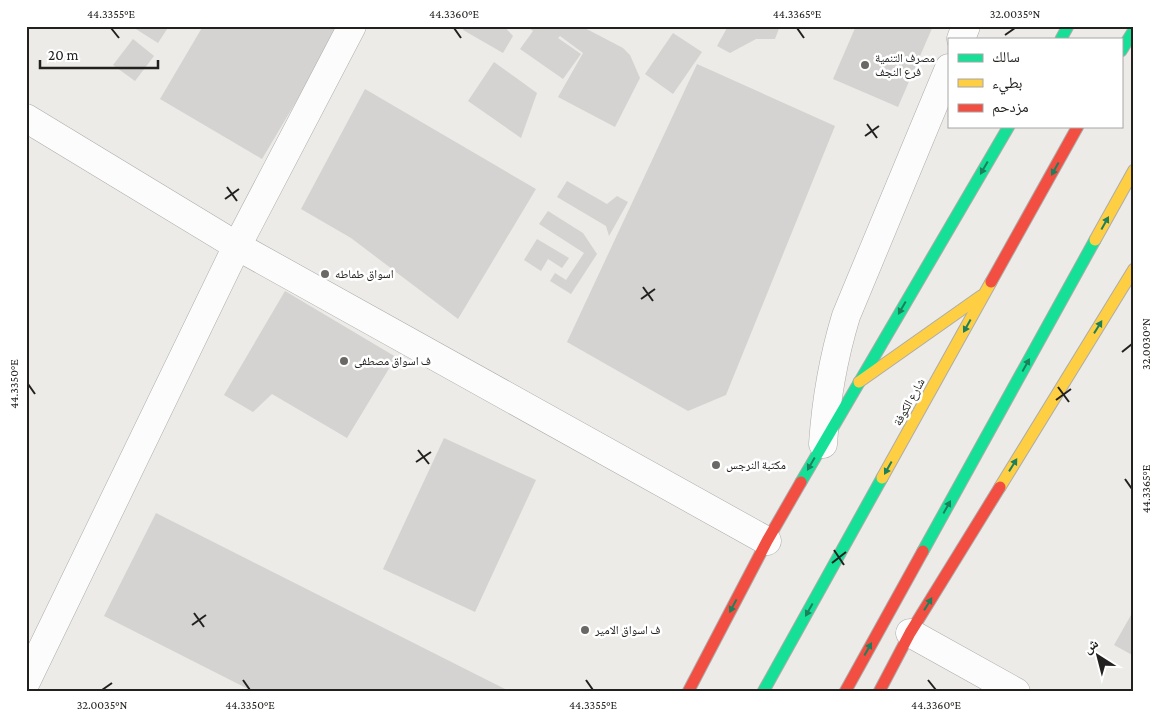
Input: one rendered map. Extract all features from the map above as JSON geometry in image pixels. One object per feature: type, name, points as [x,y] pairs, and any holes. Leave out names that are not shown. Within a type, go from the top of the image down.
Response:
[{"type":"main road","points":[[1062,38],[1068,26]]},
{"type":"main road","points":[[1122,49],[1134,30]]},
{"type":"main road","points":[[688,692],[767,541],[822,444],[1008,128]]},
{"type":"main road","name":"شارع الكوفة","points":[[764,692],[1077,128]]},
{"type":"main road","points":[[845,692],[1134,170]]},
{"type":"main road","points":[[879,692],[910,633],[1134,269]]},
{"type":"main road","points":[[859,382],[986,292]]},
{"type":"street","points":[[26,682],[237,246],[352,26]]},
{"type":"street","points":[[961,38],[966,26]]},
{"type":"street","points":[[822,444],[831,375],[846,316],[948,70]]},
{"type":"street","points":[[26,118],[237,246],[767,541]]},
{"type":"street","points":[[910,633],[1016,692]]},
{"type":"building","points":[[131,26],[169,26],[158,43]]},
{"type":"building","points":[[203,26],[341,26],[262,159],[160,99]]},
{"type":"building","points":[[465,26],[504,26],[513,36],[503,53],[463,30]]},
{"type":"building","points":[[527,26],[581,26],[623,48],[630,55],[640,78],[615,127],[558,97],[583,53],[560,36],[558,38],[581,54],[563,79],[520,49],[533,31]]},
{"type":"building","points":[[728,26],[780,26],[775,39],[756,39],[730,53],[717,46]]},
{"type":"building","points":[[856,26],[933,26],[898,107],[833,79]]},
{"type":"building","points":[[673,33],[702,52],[673,94],[645,74]]},
{"type":"building","points":[[133,39],[154,56],[135,81],[113,65]]},
{"type":"building","points":[[494,62],[537,93],[521,138],[468,101]]},
{"type":"building","points":[[697,64],[835,126],[726,395],[688,411],[567,342]]},
{"type":"building","points":[[365,89],[536,189],[458,319],[351,238],[301,209]]},
{"type":"building","points":[[567,181],[607,204],[617,196],[628,202],[609,236],[606,226],[557,197]]},
{"type":"building","points":[[548,211],[583,233],[597,254],[571,294],[550,281],[555,273],[566,280],[584,253],[539,224]]},
{"type":"building","points":[[537,239],[569,258],[562,268],[548,259],[541,271],[524,260]]},
{"type":"building","points":[[285,291],[396,357],[347,438],[272,394],[253,412],[224,395]]},
{"type":"building","points":[[444,438],[536,480],[475,612],[383,569]]},
{"type":"building","points":[[156,513],[511,692],[254,692],[104,616]]},
{"type":"building","points":[[1131,615],[1134,617],[1134,656],[1114,645]]},
{"type":"traffic: fast","points":[[1062,38],[1068,26]]},
{"type":"traffic: fast","points":[[1122,49],[1134,30]]},
{"type":"traffic: fast","points":[[801,482],[1008,128]]},
{"type":"traffic: fast","points":[[923,551],[1095,240]]},
{"type":"traffic: fast","points":[[763,692],[882,478]]},
{"type":"traffic: slow","points":[[1095,240],[1134,170]]},
{"type":"traffic: slow","points":[[1000,487],[1134,269]]},
{"type":"traffic: slow","points":[[882,478],[991,282]]},
{"type":"traffic: slow","points":[[859,382],[981,296]]},
{"type":"traffic: jam","points":[[991,282],[1077,128]]},
{"type":"traffic: jam","points":[[688,692],[767,541],[801,482]]},
{"type":"traffic: jam","points":[[879,692],[910,633],[1000,487]]},
{"type":"traffic: jam","points":[[845,692],[923,551]]},
{"type":"place","name":"مصرف التنمية فرع النجف","points":[[865,65]]},
{"type":"place","name":"اسواق طماطه","points":[[325,274]]},
{"type":"place","name":"ف اسواق مصطفى","points":[[344,361]]},
{"type":"place","name":"مكتبة النرجس","points":[[716,465]]},
{"type":"place","name":"ف اسواق الامير","points":[[585,630]]}]
